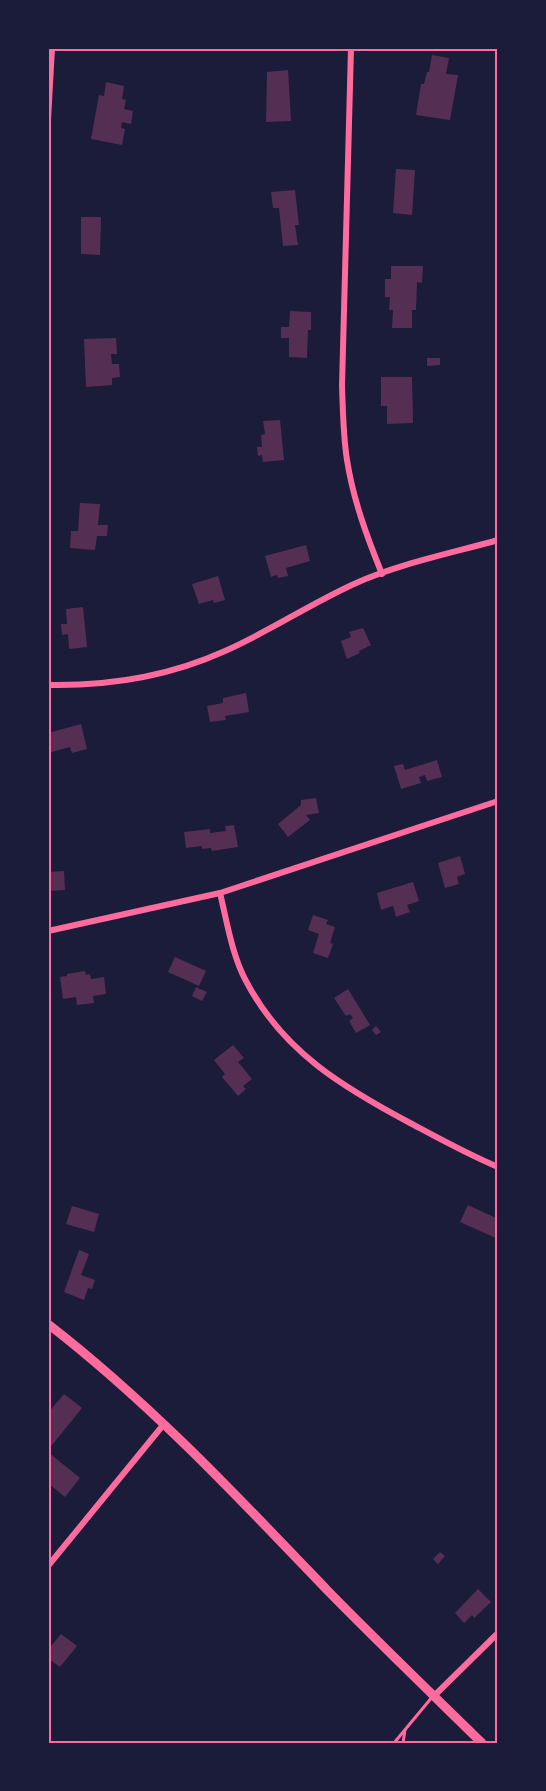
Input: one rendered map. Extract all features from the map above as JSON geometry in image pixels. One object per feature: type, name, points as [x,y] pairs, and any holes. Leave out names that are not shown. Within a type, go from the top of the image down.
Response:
[{"type":"main road","points":[[48,1324],[118,1381],[164,1424],[395,1660],[482,1743]]},
{"type":"street","points":[[48,120],[52,48]]},
{"type":"street","points":[[351,48],[342,386],[343,429],[347,460],[361,518],[382,574]]},
{"type":"street","points":[[48,686],[99,684],[169,671],[197,662],[255,636],[357,582],[498,540]]},
{"type":"street","points":[[48,931],[220,893],[498,801]]},
{"type":"street","points":[[220,893],[244,978],[258,1003],[298,1050],[335,1080],[368,1101],[498,1167]]},
{"type":"street","points":[[48,1566],[164,1424]]},
{"type":"street","points":[[434,1696],[498,1633]]},
{"type":"lane","points":[[394,1743],[434,1696]]},
{"type":"lane","points":[[403,1743],[405,1728]]},
{"type":"building","points":[[432,55],[449,58],[446,74],[458,75],[450,120],[416,115],[421,84],[424,84],[427,72],[429,72]]},
{"type":"building","points":[[288,70],[291,121],[266,122],[267,72]]},
{"type":"building","points":[[106,82],[124,86],[122,99],[126,100],[124,109],[133,111],[131,124],[122,122],[121,128],[125,129],[122,145],[91,139],[99,95],[104,96]]},
{"type":"building","points":[[396,169],[415,170],[412,215],[393,213]]},
{"type":"building","points":[[295,190],[299,225],[295,225],[298,245],[283,246],[279,208],[273,208],[271,192]]},
{"type":"building","points":[[81,217],[101,217],[100,255],[81,254]]},
{"type":"building","points":[[391,266],[423,266],[422,283],[417,282],[416,310],[412,310],[412,328],[392,328],[393,310],[389,310],[390,297],[385,297],[385,279],[391,279]]},
{"type":"building","points":[[290,311],[311,312],[307,358],[289,357],[289,338],[281,338],[281,327],[289,327]]},
{"type":"building","points":[[116,338],[117,354],[111,354],[112,364],[119,364],[120,377],[112,378],[112,385],[86,387],[84,339]]},
{"type":"building","points":[[427,358],[440,358],[440,365],[427,366]]},
{"type":"building","points":[[381,377],[412,377],[413,423],[387,424],[387,406],[381,406]]},
{"type":"building","points":[[280,420],[284,460],[263,462],[262,455],[258,456],[257,447],[262,447],[261,435],[265,434],[263,421]]},
{"type":"building","points":[[80,503],[100,504],[98,525],[108,525],[107,536],[97,536],[95,550],[70,548],[71,531],[78,531]]},
{"type":"building","points":[[306,545],[310,561],[286,568],[288,576],[271,577],[265,556]]},
{"type":"building","points":[[218,576],[225,600],[214,603],[213,600],[199,604],[192,584]]},
{"type":"building","points":[[83,607],[87,647],[69,649],[68,634],[62,635],[61,624],[67,624],[66,609]]},
{"type":"building","points":[[363,628],[371,645],[347,659],[341,641],[351,637],[349,632]]},
{"type":"building","points":[[246,693],[249,712],[225,716],[226,720],[210,722],[207,706],[223,703],[223,698]]},
{"type":"building","points":[[81,724],[87,749],[72,753],[70,747],[48,753],[48,733]]},
{"type":"building","points":[[437,760],[442,777],[427,781],[425,775],[419,777],[421,783],[401,789],[394,766],[403,764],[405,770]]},
{"type":"building","points":[[316,798],[319,813],[306,815],[310,820],[288,837],[278,824],[301,805],[301,800]]},
{"type":"building","points":[[234,825],[238,847],[212,851],[211,848],[202,849],[202,846],[186,848],[184,832],[210,829],[210,833],[226,831],[225,826]]},
{"type":"building","points":[[460,856],[465,874],[457,877],[459,884],[445,888],[438,863]]},
{"type":"building","points":[[64,871],[65,890],[48,891],[48,872]]},
{"type":"building","points":[[413,882],[419,901],[407,905],[410,912],[396,917],[393,906],[381,910],[377,893]]},
{"type":"building","points":[[313,915],[328,920],[326,924],[335,927],[328,958],[313,953],[319,934],[308,930]]},
{"type":"building","points":[[175,957],[206,971],[199,986],[168,972]]},
{"type":"building","points":[[85,971],[86,975],[90,974],[91,979],[104,977],[106,994],[93,996],[94,1003],[77,1005],[76,997],[63,999],[60,977]]},
{"type":"building","points":[[196,987],[207,992],[202,1001],[192,996]]},
{"type":"building","points":[[348,989],[370,1025],[356,1033],[349,1021],[353,1018],[350,1014],[346,1016],[334,998]]},
{"type":"building","points":[[376,1026],[381,1032],[376,1035],[372,1030]]},
{"type":"building","points":[[233,1045],[244,1058],[238,1062],[252,1079],[243,1086],[246,1089],[238,1096],[222,1077],[225,1074],[214,1060]]},
{"type":"building","points":[[468,1205],[498,1219],[498,1239],[460,1222]]},
{"type":"building","points":[[72,1206],[99,1214],[94,1232],[66,1224]]},
{"type":"building","points":[[79,1250],[89,1254],[81,1275],[95,1280],[92,1289],[88,1288],[84,1300],[64,1292]]},
{"type":"building","points":[[64,1394],[82,1408],[48,1450],[48,1413]]},
{"type":"building","points":[[48,1452],[80,1478],[65,1497],[48,1483]]},
{"type":"building","points":[[440,1552],[445,1556],[438,1564],[433,1559]]},
{"type":"building","points":[[478,1589],[491,1602],[474,1618],[472,1615],[464,1623],[455,1613]]},
{"type":"building","points":[[61,1634],[77,1646],[60,1667],[52,1661],[48,1666],[48,1650]]}]
